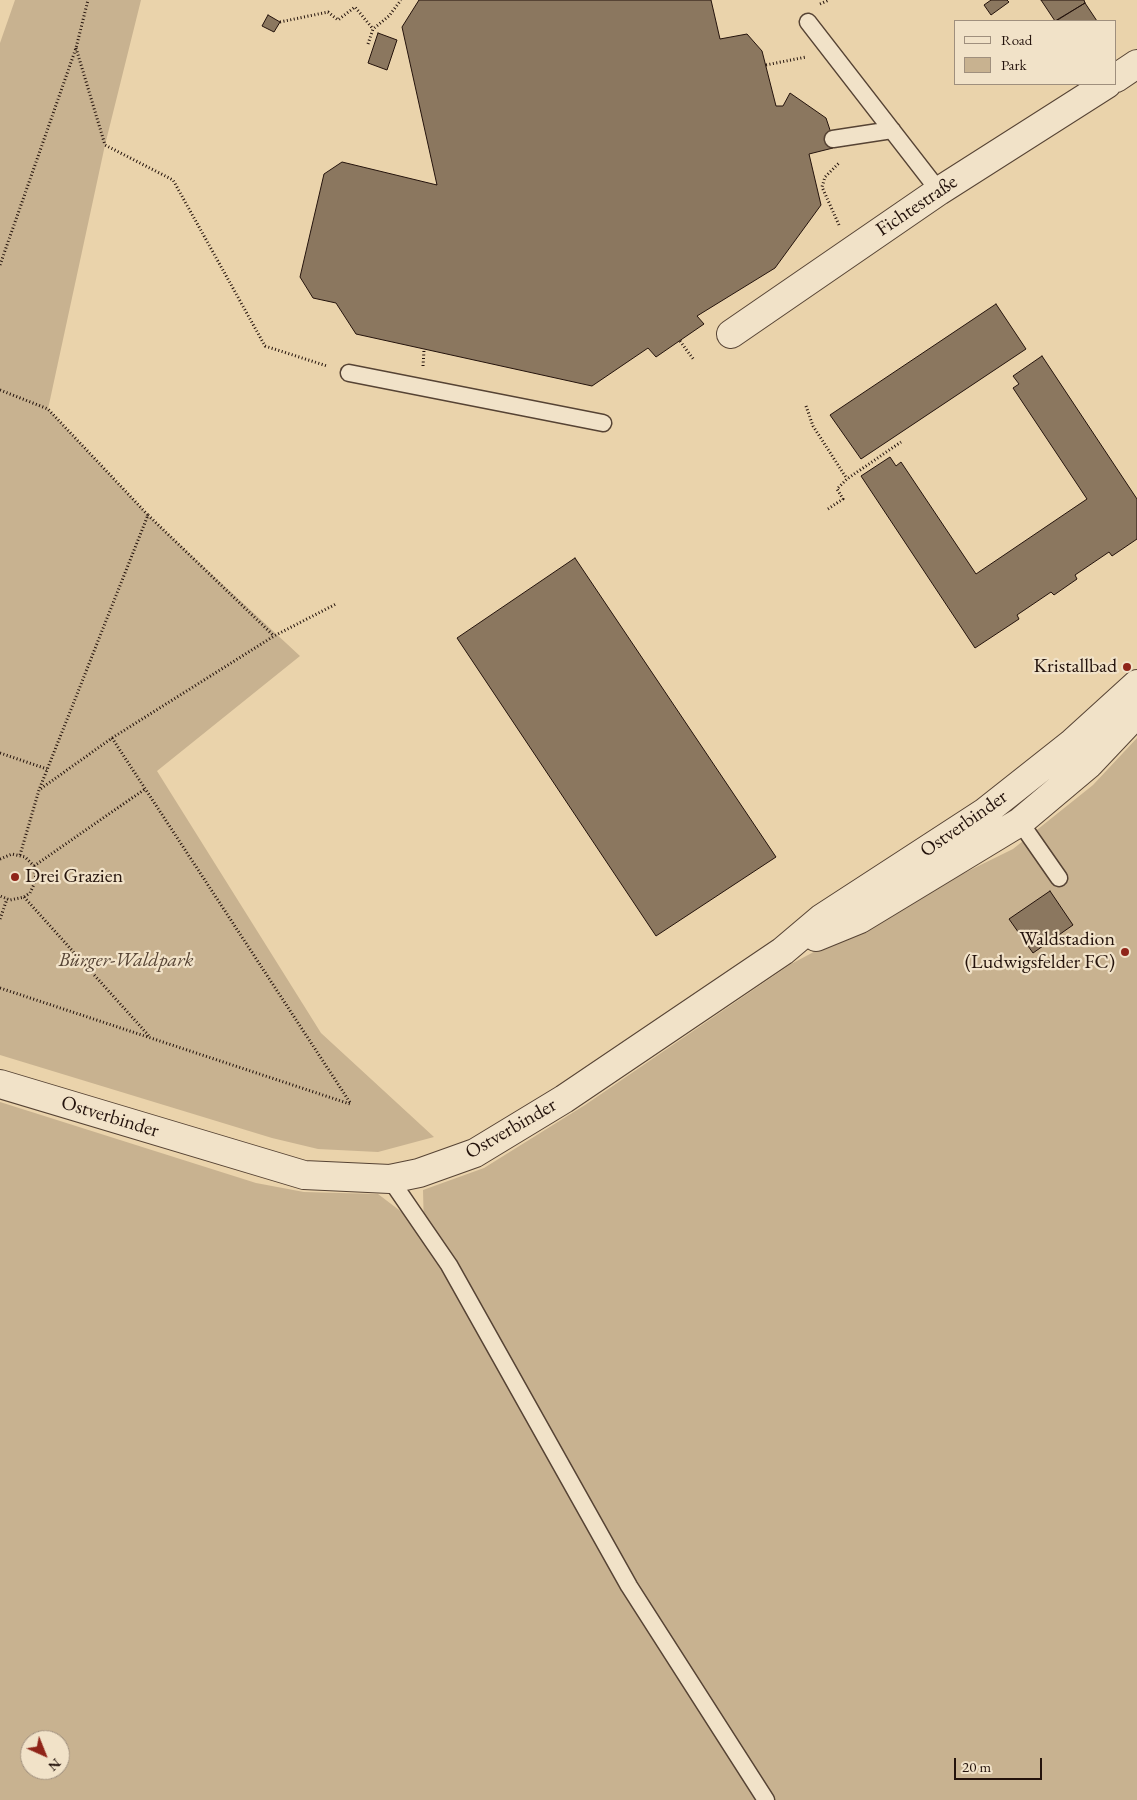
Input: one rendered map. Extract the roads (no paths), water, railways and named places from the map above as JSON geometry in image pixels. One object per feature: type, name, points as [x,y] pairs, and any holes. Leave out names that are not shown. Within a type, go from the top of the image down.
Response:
[{"type":"street","points":[[1117,77],[1137,64]]},
{"type":"street","name":"Fichtestraße","points":[[731,334],[939,191],[1105,85]]},
{"type":"street","name":"Ostverbinder","points":[[0,1084],[304,1175],[390,1179],[419,1173],[475,1153],[564,1099],[783,951],[822,918],[985,812],[1071,744],[1137,684]]},
{"type":"street","name":"Ostverbinder","points":[[783,951],[860,919],[1020,822],[1089,764],[1137,713]]},
{"type":"lane","points":[[808,22],[939,191]]},
{"type":"lane","points":[[833,139],[892,130]]},
{"type":"lane","points":[[349,373],[603,424]]},
{"type":"lane","points":[[1020,822],[1059,878]]},
{"type":"lane","points":[[390,1179],[448,1265],[629,1586],[766,1800]]},
{"type":"place","name":"Kristallbad","points":[[1127,667]]},
{"type":"place","name":"Drei Grazien","points":[[15,877]]},
{"type":"place","name":"Waldstadion (Ludwigsfelder FC)","points":[[1125,952]]},
{"type":"park label","name":"Bürger-Waldpark","points":[[126,961]]}]
